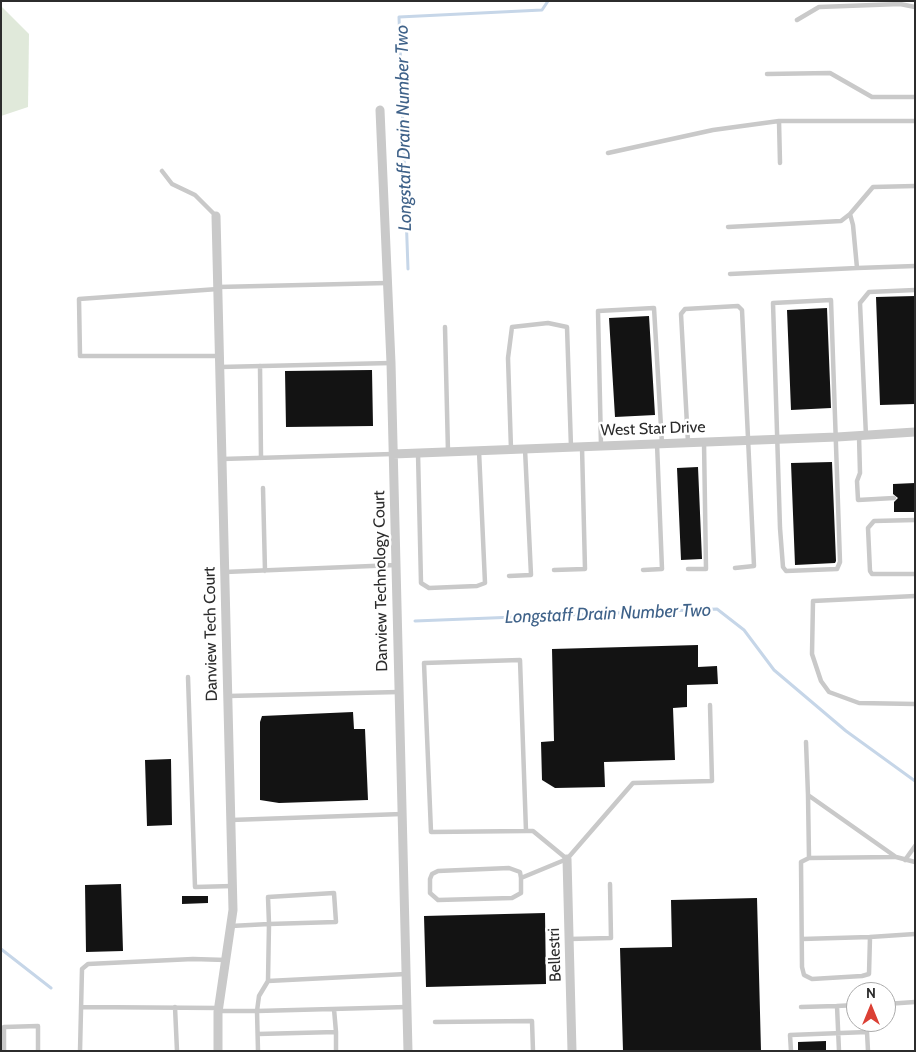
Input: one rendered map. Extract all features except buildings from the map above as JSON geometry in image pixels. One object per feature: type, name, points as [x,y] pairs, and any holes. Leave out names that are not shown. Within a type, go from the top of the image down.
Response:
[{"type":"street","name":"Danview Technology Court","points":[[380,110],[391,363],[408,1051]]},
{"type":"street","name":"Danview Tech Court","points":[[216,216],[233,886],[231,926],[218,1009],[218,1051]]},
{"type":"street","name":"West Star Drive","points":[[393,454],[747,441],[915,432]]},
{"type":"street","name":"Bellestri","points":[[567,859],[572,1051]]},
{"type":"lane","points":[[797,20],[819,7],[900,4],[915,6]]},
{"type":"lane","points":[[767,74],[830,73],[872,97],[915,97]]},
{"type":"lane","points":[[608,153],[713,130],[779,121],[915,121]]},
{"type":"lane","points":[[779,121],[780,163]]},
{"type":"lane","points":[[162,171],[172,184],[196,195],[216,216]]},
{"type":"lane","points":[[728,227],[841,221],[850,214],[873,188],[915,186]]},
{"type":"lane","points":[[850,214],[854,225],[857,268]]},
{"type":"lane","points":[[730,274],[915,266]]},
{"type":"lane","points":[[220,356],[80,356],[79,299],[218,288],[387,283]]},
{"type":"lane","points":[[894,498],[858,500],[863,436],[860,303],[869,292],[915,290]]},
{"type":"lane","points":[[831,300],[837,437],[840,562],[837,569],[786,571],[783,567],[773,303],[831,300]]},
{"type":"lane","points":[[688,443],[681,314],[685,308],[738,306],[742,310],[754,566],[735,568]]},
{"type":"lane","points":[[601,446],[598,311],[654,308],[662,569],[643,570]]},
{"type":"lane","points":[[512,450],[508,358],[512,327],[548,323],[567,327],[571,447]]},
{"type":"lane","points":[[445,327],[448,452]]},
{"type":"lane","points":[[220,367],[391,363]]},
{"type":"lane","points":[[260,366],[261,458]]},
{"type":"lane","points":[[688,569],[706,569],[704,442]]},
{"type":"lane","points":[[554,570],[585,569],[582,447]]},
{"type":"lane","points":[[509,576],[530,575],[525,449]]},
{"type":"lane","points":[[418,453],[421,583],[429,588],[477,586],[485,583],[479,451]]},
{"type":"lane","points":[[222,459],[393,454]]},
{"type":"lane","points":[[263,488],[265,571]]},
{"type":"lane","points":[[915,520],[874,520],[868,528],[870,571],[872,574],[915,574]]},
{"type":"lane","points":[[225,572],[396,566]]},
{"type":"lane","points":[[915,596],[813,600],[812,654],[820,681],[829,692],[859,704],[915,704]]},
{"type":"lane","points":[[526,831],[520,660],[424,663],[431,832],[533,831],[567,859]]},
{"type":"lane","points":[[188,677],[195,887],[233,886]]},
{"type":"lane","points":[[228,696],[399,692]]},
{"type":"lane","points":[[521,878],[567,859],[633,784],[712,781],[710,705]]},
{"type":"lane","points":[[806,742],[809,858]]},
{"type":"lane","points":[[808,795],[896,857],[915,862]]},
{"type":"lane","points":[[231,820],[402,814]]},
{"type":"lane","points":[[905,860],[915,846]]},
{"type":"lane","points":[[870,936],[869,974],[812,979],[804,975],[802,967],[801,862],[809,858],[896,857]]},
{"type":"lane","points":[[509,868],[520,872],[521,878],[521,893],[512,898],[438,900],[430,893],[430,879],[432,874],[438,871],[509,868]]},
{"type":"lane","points":[[569,939],[610,938],[610,884]]},
{"type":"lane","points":[[231,926],[269,924],[336,922],[334,893],[268,897],[269,924],[268,981],[259,996],[257,1011],[258,1051]]},
{"type":"lane","points":[[802,939],[915,934]]},
{"type":"lane","points":[[80,1051],[82,970],[88,964],[193,959],[226,960]]},
{"type":"lane","points":[[268,981],[406,974]]},
{"type":"lane","points":[[896,1003],[915,1002]]},
{"type":"lane","points":[[838,1006],[839,1051]]},
{"type":"lane","points":[[802,1008],[846,1006]]},
{"type":"lane","points":[[81,1007],[175,1007],[257,1011],[407,1007]]},
{"type":"lane","points":[[175,1007],[177,1051]]},
{"type":"lane","points":[[334,1009],[336,1051]]},
{"type":"lane","points":[[435,1022],[532,1020],[533,1051]]},
{"type":"lane","points":[[4,1051],[4,1027],[38,1026],[38,1051]]},
{"type":"lane","points":[[258,1034],[336,1032]]},
{"type":"lane","points":[[791,1051],[790,1035],[867,1032],[868,1051]]},
{"type":"green space","points":[[1,6],[29,34],[28,107],[1,116]]},
{"type":"waterway","name":"Longstaff Drain Number Two","points":[[408,269],[399,17],[542,10],[548,1]]},
{"type":"waterway","name":"Longstaff Drain Number Two","points":[[415,621],[717,609],[744,630],[774,670],[846,731],[915,781]]},
{"type":"waterway","points":[[1,949],[51,988]]}]
